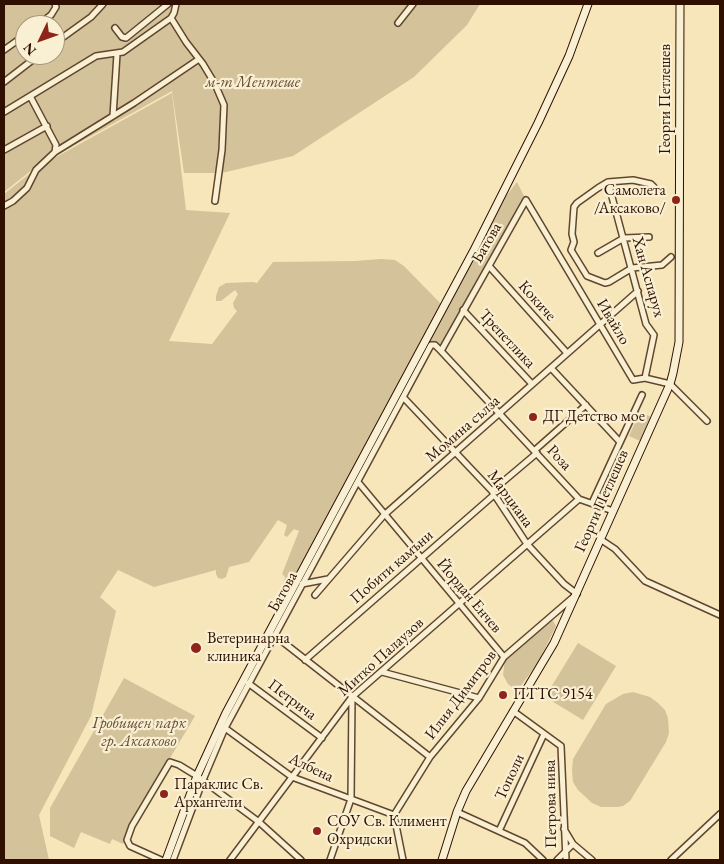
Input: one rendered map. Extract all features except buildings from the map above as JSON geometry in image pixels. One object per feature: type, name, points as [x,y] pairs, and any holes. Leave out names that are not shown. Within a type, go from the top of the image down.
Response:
[{"type":"main road","points":[[166,860],[226,713],[473,252],[538,123],[569,56],[588,4]]},
{"type":"main road","name":"Георги Петлешев","points":[[442,860],[457,812],[478,769],[543,664],[670,384],[680,342],[680,4]]},
{"type":"street","points":[[51,15],[56,7],[55,4]]},
{"type":"street","points":[[65,36],[91,17],[103,4]]},
{"type":"street","points":[[115,28],[122,37],[126,38],[168,4]]},
{"type":"street","points":[[4,112],[96,56],[124,52],[171,18],[176,4]]},
{"type":"street","points":[[398,23],[412,4]]},
{"type":"street","points":[[171,18],[215,84],[224,105],[222,150],[214,201]]},
{"type":"street","points":[[4,50],[15,42]]},
{"type":"street","points":[[113,116],[117,54]]},
{"type":"street","points":[[4,206],[13,201],[27,188],[36,170],[55,152],[199,59]]},
{"type":"street","points":[[4,82],[26,65]]},
{"type":"street","points":[[30,96],[56,146],[55,152]]},
{"type":"street","points":[[4,150],[47,126]]},
{"type":"street","points":[[655,192],[654,187],[650,184],[633,180],[608,182],[598,188],[574,207],[572,234],[574,242],[571,250],[588,277],[607,283],[632,268],[662,265],[671,257]]},
{"type":"street","name":"Хан Аспарух","points":[[608,182],[646,324],[654,335],[645,378]]},
{"type":"street","name":"Батова","points":[[442,351],[463,310],[526,200]]},
{"type":"street","name":"Ивайло","points":[[526,200],[633,380],[645,378],[670,384]]},
{"type":"street","points":[[598,252],[624,238],[649,237]]},
{"type":"street","name":"Кокиче","points":[[489,266],[567,354]]},
{"type":"street","name":"Момина сълза","points":[[315,596],[384,514],[638,291]]},
{"type":"street","name":"Трепетлика","points":[[463,310],[532,384]]},
{"type":"street","name":"Батова","points":[[173,860],[200,778],[225,728],[433,344]]},
{"type":"street","name":"Роза","points":[[433,344],[442,351],[579,499],[613,511]]},
{"type":"street","points":[[551,368],[620,442]]},
{"type":"street","points":[[670,384],[707,421]]},
{"type":"street","points":[[592,503],[642,394]]},
{"type":"street","name":"Марциана","points":[[404,397],[493,492],[527,544],[564,584],[576,594]]},
{"type":"street","name":"Побити камъни","points":[[305,660],[493,492],[586,405]]},
{"type":"street","name":"Йордан Енчев","points":[[358,482],[504,657]]},
{"type":"street","name":"Митко Палаузов","points":[[230,860],[352,697],[579,499]]},
{"type":"street","points":[[600,539],[615,550],[645,581],[720,615]]},
{"type":"street","points":[[302,584],[328,579]]},
{"type":"street","name":"Илия Димитров","points":[[394,816],[430,757],[479,698],[504,657],[576,594]]},
{"type":"street","points":[[274,635],[430,757]]},
{"type":"street","points":[[382,672],[479,698]]},
{"type":"street","name":"Петрича","points":[[248,683],[322,738]]},
{"type":"street","points":[[330,860],[351,799],[352,697]]},
{"type":"street","name":"Петрова нива","points":[[513,711],[559,743],[562,749],[564,854],[566,860]]},
{"type":"street","name":"Албена","points":[[225,728],[292,777],[394,816]]},
{"type":"street","name":"Тополи","points":[[499,831],[544,734]]},
{"type":"street","points":[[161,860],[128,843],[128,835],[170,762],[179,765],[200,778],[259,822],[301,860]]},
{"type":"street","points":[[457,812],[525,843],[543,860]]},
{"type":"street","points":[[671,860],[720,814]]},
{"type":"street","points":[[394,816],[403,860]]},
{"type":"street","points":[[564,828],[573,844],[592,860]]},
{"type":"street","points":[[557,860],[573,844]]},
{"type":"green space","name":"м-т Ментeше","points":[[4,4],[480,4],[467,25],[414,77],[293,156],[222,173],[184,173],[172,91],[37,166],[4,192]]},
{"type":"green space","points":[[172,93],[186,210],[230,213],[169,341],[212,344],[237,311],[233,303],[238,294],[235,290],[221,301],[216,301],[219,287],[226,283],[257,283],[273,262],[395,260],[404,266],[442,305],[287,592],[283,584],[285,577],[282,574],[299,531],[294,529],[287,537],[284,535],[287,525],[278,520],[249,562],[229,567],[226,577],[222,579],[218,578],[216,570],[154,587],[118,570],[100,597],[116,611],[91,716],[39,815],[49,860],[4,860],[4,194],[38,167]]},
{"type":"green space","points":[[517,182],[526,200],[441,351],[433,344],[225,728],[173,860],[170,860],[224,719],[503,200]]},
{"type":"green space","points":[[640,412],[651,417],[640,441],[629,436]]},
{"type":"green space","points":[[552,619],[556,626],[539,661],[517,691],[508,684],[503,675],[505,659]]},
{"type":"green space","points":[[578,643],[616,666],[583,720],[545,697]]},
{"type":"green space","name":"Гробищен парк гр. Аксаково","points":[[124,678],[195,716],[129,827],[123,844],[112,839],[110,844],[81,832],[74,848],[50,836],[50,808]]},
{"type":"green space","points":[[633,692],[650,697],[665,710],[668,718],[669,733],[666,742],[630,801],[623,806],[601,807],[592,803],[578,790],[573,782],[573,759],[606,704],[623,694]]},
{"type":"place","name":"Самолета /Аксаково/","points":[[676,200]]},
{"type":"place","name":"ДГ Детство мое","points":[[533,417]]},
{"type":"place","name":"Ветеринарна клиника","points":[[196,648]]},
{"type":"place","name":"ПТТС 9154","points":[[503,695]]},
{"type":"place","name":"Параклис Св. Архангели","points":[[164,794]]},
{"type":"place","name":"СОУ Св. Климент Охридски","points":[[317,831]]}]
